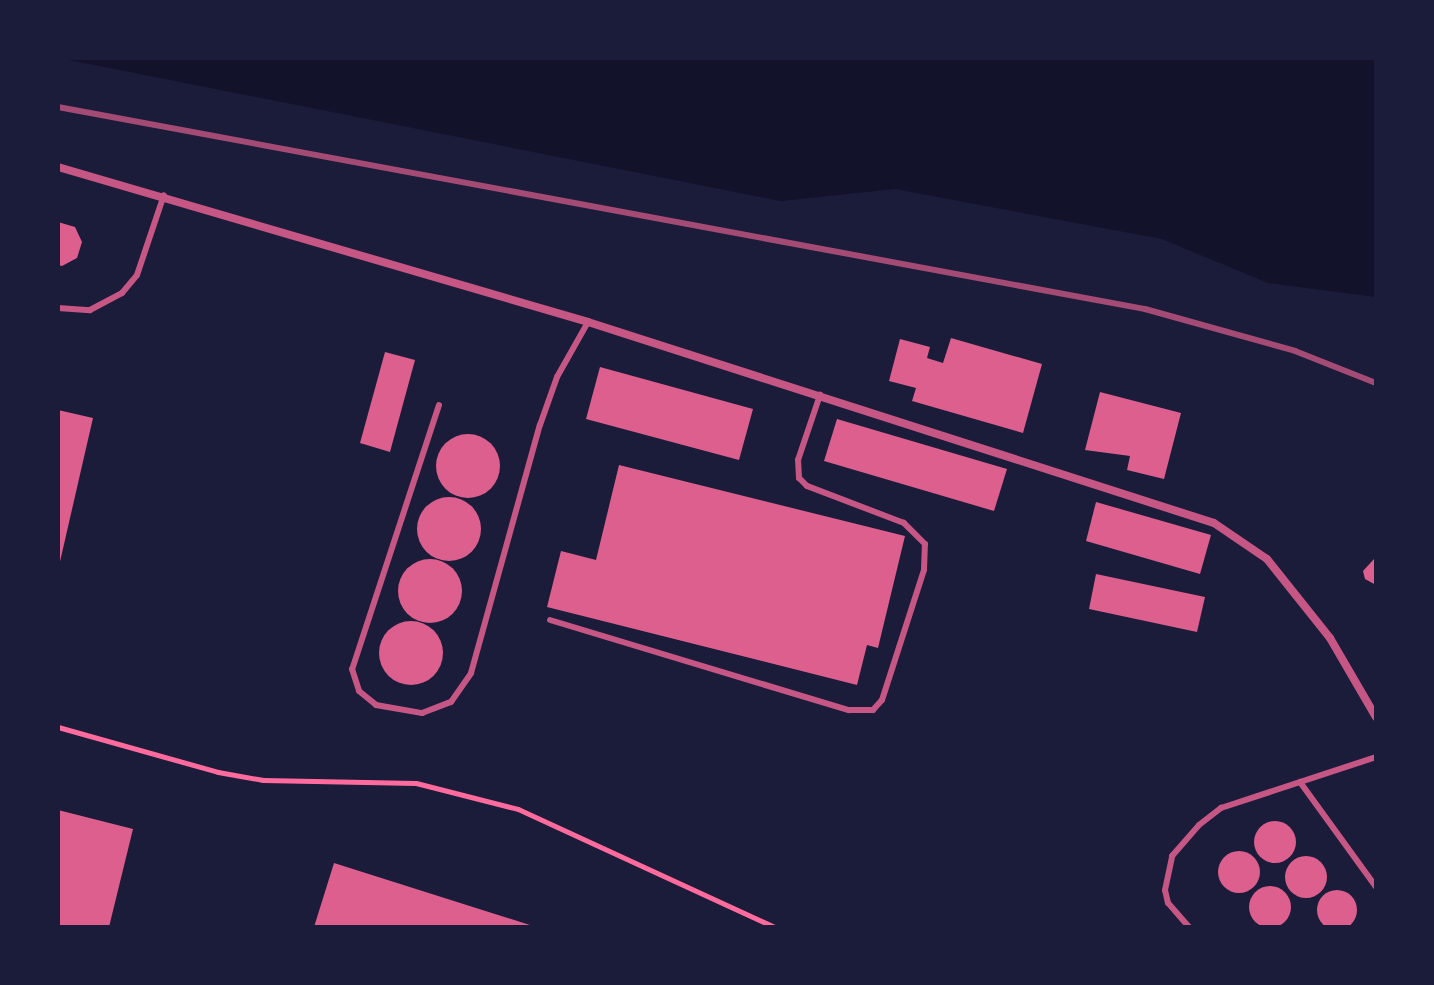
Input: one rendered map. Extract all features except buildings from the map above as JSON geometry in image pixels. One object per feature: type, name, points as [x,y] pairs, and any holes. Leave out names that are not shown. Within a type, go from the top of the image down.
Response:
[{"type":"street","points":[[58,167],[164,195],[588,322],[1214,523],[1267,559],[1330,638],[1376,717]]},
{"type":"lane","points":[[58,308],[90,310],[122,293],[137,275],[164,195]]},
{"type":"lane","points":[[439,405],[352,669],[359,691],[376,705],[422,713],[451,702],[471,673],[540,425],[557,377],[588,322]]},
{"type":"lane","points":[[550,620],[849,710],[873,710],[882,700],[924,570],[925,544],[904,523],[807,486],[799,478],[798,460],[820,395]]},
{"type":"lane","points":[[1189,927],[1168,903],[1165,890],[1172,856],[1221,808],[1376,757]]},
{"type":"lane","points":[[1300,782],[1376,887]]},
{"type":"path","points":[[58,727],[218,772],[263,780],[416,783],[518,809],[775,927]]},
{"type":"shaded area","points":[[59,58],[1376,58],[1376,297],[1268,283],[1162,239],[895,189],[781,201]]},
{"type":"railway","points":[[58,107],[1145,309],[1295,351],[1376,383]]}]
